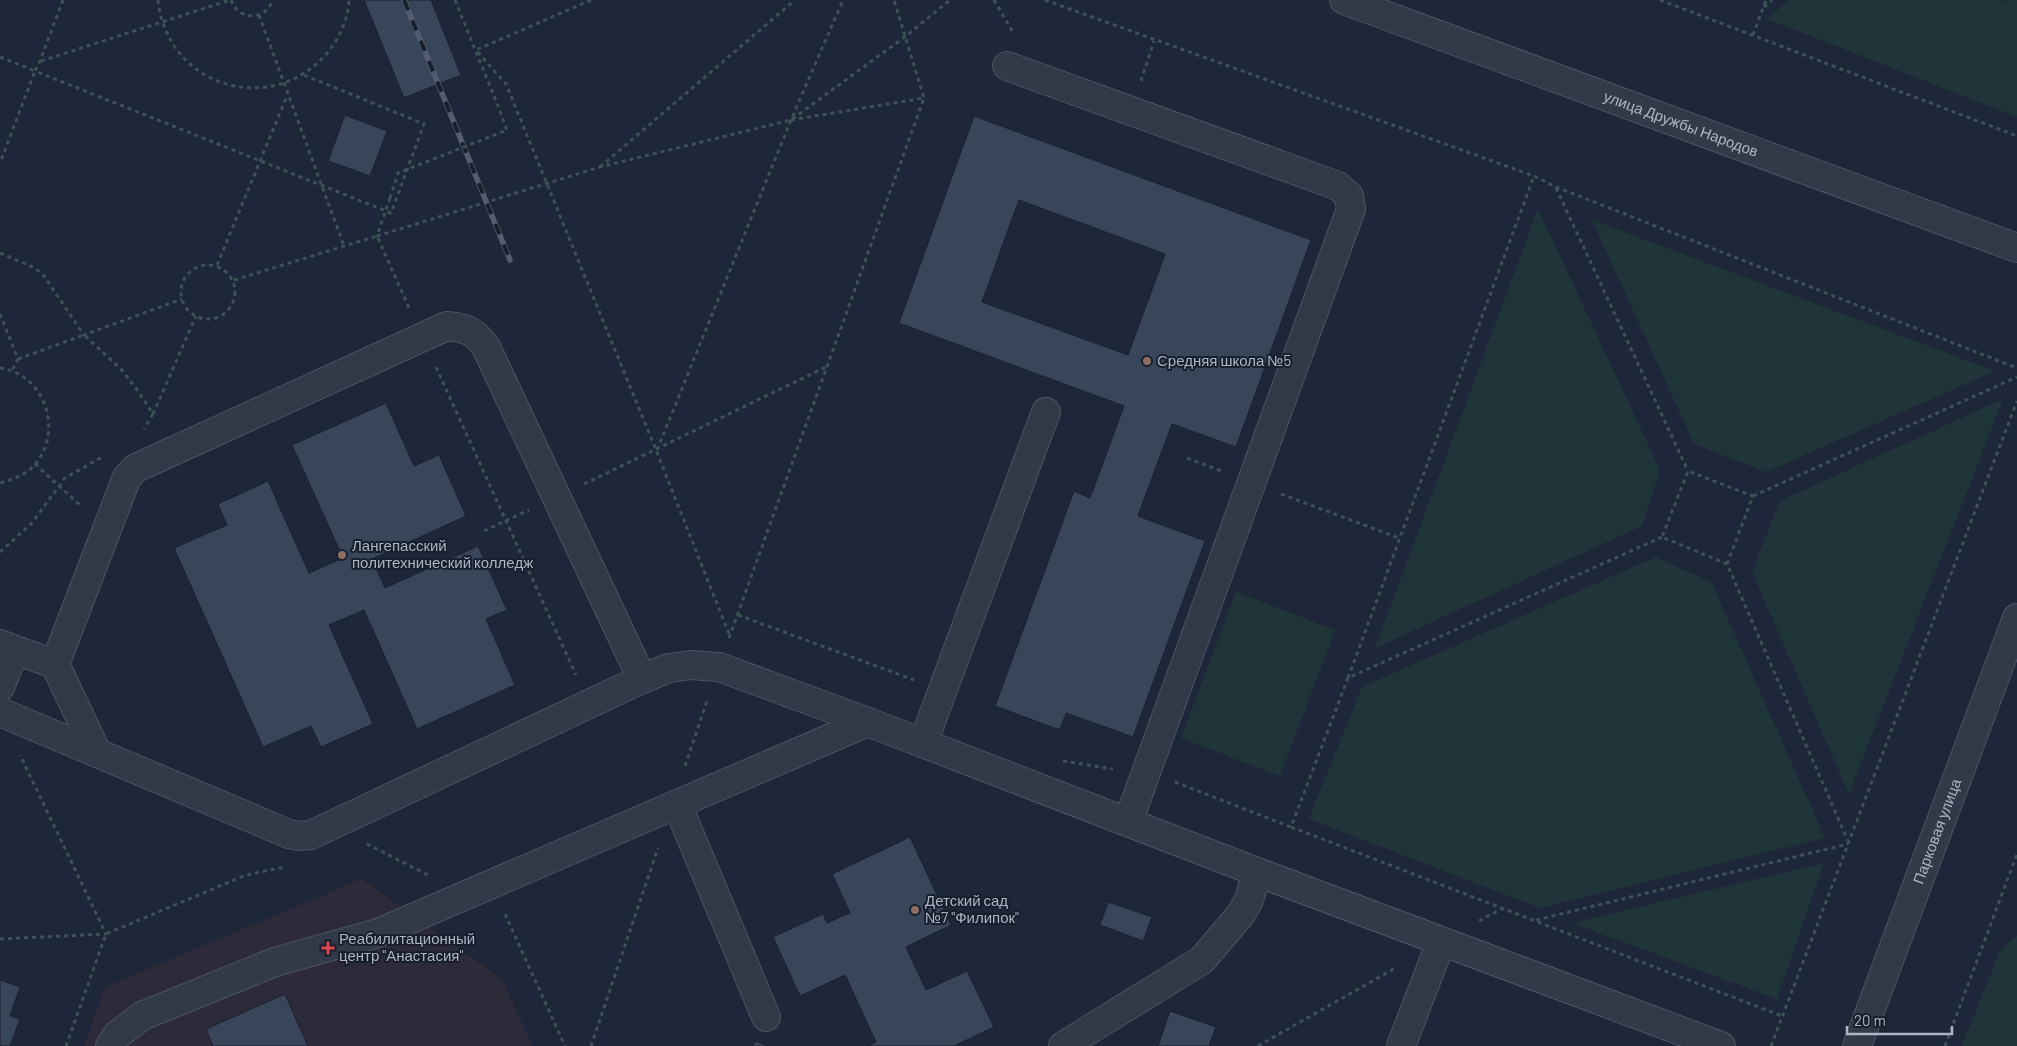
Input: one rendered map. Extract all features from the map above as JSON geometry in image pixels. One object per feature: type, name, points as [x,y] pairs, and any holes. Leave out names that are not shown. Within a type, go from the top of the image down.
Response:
[{"type":"street","name":"улица Дружбы Народов","points":[[1344,0],[2017,248]]},
{"type":"street","points":[[1007,66],[1338,186],[1349,196],[1351,209],[1128,822]]},
{"type":"street","points":[[55,664],[128,476],[136,468],[447,326],[462,327],[476,334],[486,348],[642,679]]},
{"type":"street","points":[[923,743],[1046,412]]},
{"type":"street","name":"Парковая улица","points":[[1857,1046],[2014,634]]},
{"type":"street","points":[[0,687],[8,647],[55,664],[97,753]]},
{"type":"street","points":[[0,712],[289,834],[299,836],[311,835],[669,668],[683,666],[719,667],[868,722],[1441,942],[1722,1046]]},
{"type":"street","points":[[110,1046],[117,1035],[142,1016],[275,962],[378,933],[868,722]]},
{"type":"street","points":[[674,805],[766,1017]]},
{"type":"street","points":[[1063,1046],[1202,960],[1241,914],[1249,900],[1258,872]]},
{"type":"street","points":[[1402,1046],[1441,942]]},
{"type":"path","points":[[0,163],[63,0]]},
{"type":"path","points":[[158,0],[160,15],[172,44],[192,67],[219,82],[249,89],[284,84],[304,75],[317,66],[337,42],[348,12],[349,0]]},
{"type":"path","points":[[40,61],[230,0],[242,14],[248,16],[259,15],[266,12],[273,0]]},
{"type":"path","points":[[455,0],[507,130],[398,173],[377,236],[589,705]]},
{"type":"path","points":[[476,50],[591,0]]},
{"type":"path","points":[[600,167],[795,0]]},
{"type":"path","points":[[656,450],[790,120],[843,0]]},
{"type":"path","points":[[591,1046],[730,635],[924,98],[894,0]]},
{"type":"path","points":[[790,120],[906,36],[950,0]]},
{"type":"path","points":[[1045,0],[1534,176],[1556,187],[2017,368]]},
{"type":"path","points":[[1660,0],[2017,136]]},
{"type":"path","points":[[1753,35],[1766,0]]},
{"type":"path","points":[[1763,8],[1772,0]]},
{"type":"path","points":[[259,15],[344,246]]},
{"type":"path","points":[[476,50],[506,84],[730,635]]},
{"type":"path","points":[[0,57],[392,213],[424,124],[304,75]]},
{"type":"path","points":[[216,266],[288,96]]},
{"type":"path","points":[[234,280],[600,167],[790,120],[924,98]]},
{"type":"path","points":[[1291,827],[1534,176]]},
{"type":"path","points":[[1556,187],[1688,471],[1753,496]]},
{"type":"path","points":[[0,253],[35,268],[44,276],[84,335],[121,369],[153,414]]},
{"type":"path","points":[[206,264],[216,266],[227,272],[234,280],[236,293],[234,300],[225,313],[211,319],[196,316],[189,312],[182,299],[182,283],[191,270],[206,264]]},
{"type":"path","points":[[12,371],[18,359],[182,299]]},
{"type":"path","points":[[0,314],[18,359]]},
{"type":"path","points":[[143,430],[153,414],[196,316]]},
{"type":"path","points":[[484,531],[827,367]]},
{"type":"path","points":[[0,368],[12,371],[32,383],[42,396],[48,412],[50,428],[47,444],[35,464],[28,471],[14,479],[0,483]]},
{"type":"path","points":[[1727,564],[1753,496],[2017,377]]},
{"type":"path","points":[[1771,1046],[2017,400]]},
{"type":"path","points":[[0,552],[31,524],[58,485],[79,468],[106,455]]},
{"type":"path","points":[[1187,458],[1400,538]]},
{"type":"path","points":[[35,464],[86,511]]},
{"type":"path","points":[[1348,678],[1662,537],[1688,471]]},
{"type":"path","points":[[1662,537],[1727,564],[1848,843]]},
{"type":"path","points":[[738,616],[943,691]]},
{"type":"path","points":[[18,751],[106,934],[66,1046]]},
{"type":"path","points":[[1056,760],[1161,776],[1782,1016]]},
{"type":"path","points":[[1535,921],[1848,843]]},
{"type":"path","points":[[1945,1046],[2017,854]]},
{"type":"path","points":[[0,939],[106,934],[246,875]]},
{"type":"path","points":[[1441,942],[1503,908]]},
{"type":"path","points":[[1258,1046],[1400,965]]},
{"type":"shaded area","name":"Реабилитационный центр \"Анастасия\"","points":[[362,879],[502,979],[533,1046],[84,1046],[105,987]]},
{"type":"green space","points":[[1789,0],[2017,0],[2017,117],[1767,19]]},
{"type":"green space","points":[[1538,209],[1660,470],[1642,526],[1375,648]]},
{"type":"green space","points":[[1592,220],[1995,371],[1766,472],[1694,444]]},
{"type":"green space","points":[[2003,399],[1849,794],[1752,572],[1780,501]]},
{"type":"green space","points":[[1656,557],[1712,583],[1825,838],[1540,908],[1309,819],[1362,687]]},
{"type":"green space","points":[[1236,592],[1335,630],[1280,776],[1181,738]]},
{"type":"green space","points":[[1824,863],[1777,999],[1572,923]]},
{"type":"green space","points":[[2017,935],[2017,1046],[1962,1046],[2000,951]]},
{"type":"building","points":[[364,0],[431,0],[461,75],[404,98]]},
{"type":"building","points":[[345,115],[387,131],[370,176],[328,161]]},
{"type":"building","points":[[974,116],[1311,240],[1236,447],[1172,424],[1138,516],[1205,541],[1133,737],[1066,713],[1060,730],[995,706],[1074,491],[1090,498],[1124,406],[899,323]],"holes":[[[1019,200],[1165,254],[1128,355],[982,302]]]},
{"type":"building","points":[[386,403],[414,466],[439,455],[466,516],[372,559],[385,588],[478,546],[507,610],[486,619],[515,685],[417,729],[364,610],[329,625],[373,724],[321,747],[311,726],[263,747],[174,548],[227,525],[218,504],[268,481],[309,573],[343,558],[292,445]]},
{"type":"building","points":[[910,837],[951,925],[906,947],[926,990],[967,971],[994,1027],[954,1046],[867,1046],[876,1042],[845,975],[800,996],[773,937],[823,914],[827,923],[850,913],[832,874]]},
{"type":"building","points":[[1108,902],[1152,917],[1143,941],[1100,925]]},
{"type":"building","points":[[0,980],[20,987],[10,1016],[20,1019],[10,1046],[0,1046]]},
{"type":"building","points":[[285,994],[308,1046],[213,1046],[206,1029]]},
{"type":"building","points":[[1170,1011],[1216,1027],[1209,1046],[1158,1046]]},
{"type":"building","points":[[755,1041],[769,1046],[753,1046]]},
{"type":"railway","points":[[404,0],[510,260]]},
{"type":"place","name":"Средняя школа №5","points":[[1147,361]]},
{"type":"place","name":"Лангепасский политехнический колледж","points":[[342,555]]},
{"type":"place","name":"Детский сад №7 \"Филипок\"","points":[[915,910]]},
{"type":"place","name":"Реабилитационный центр \"Анастасия\"","points":[[328,948]]}]
